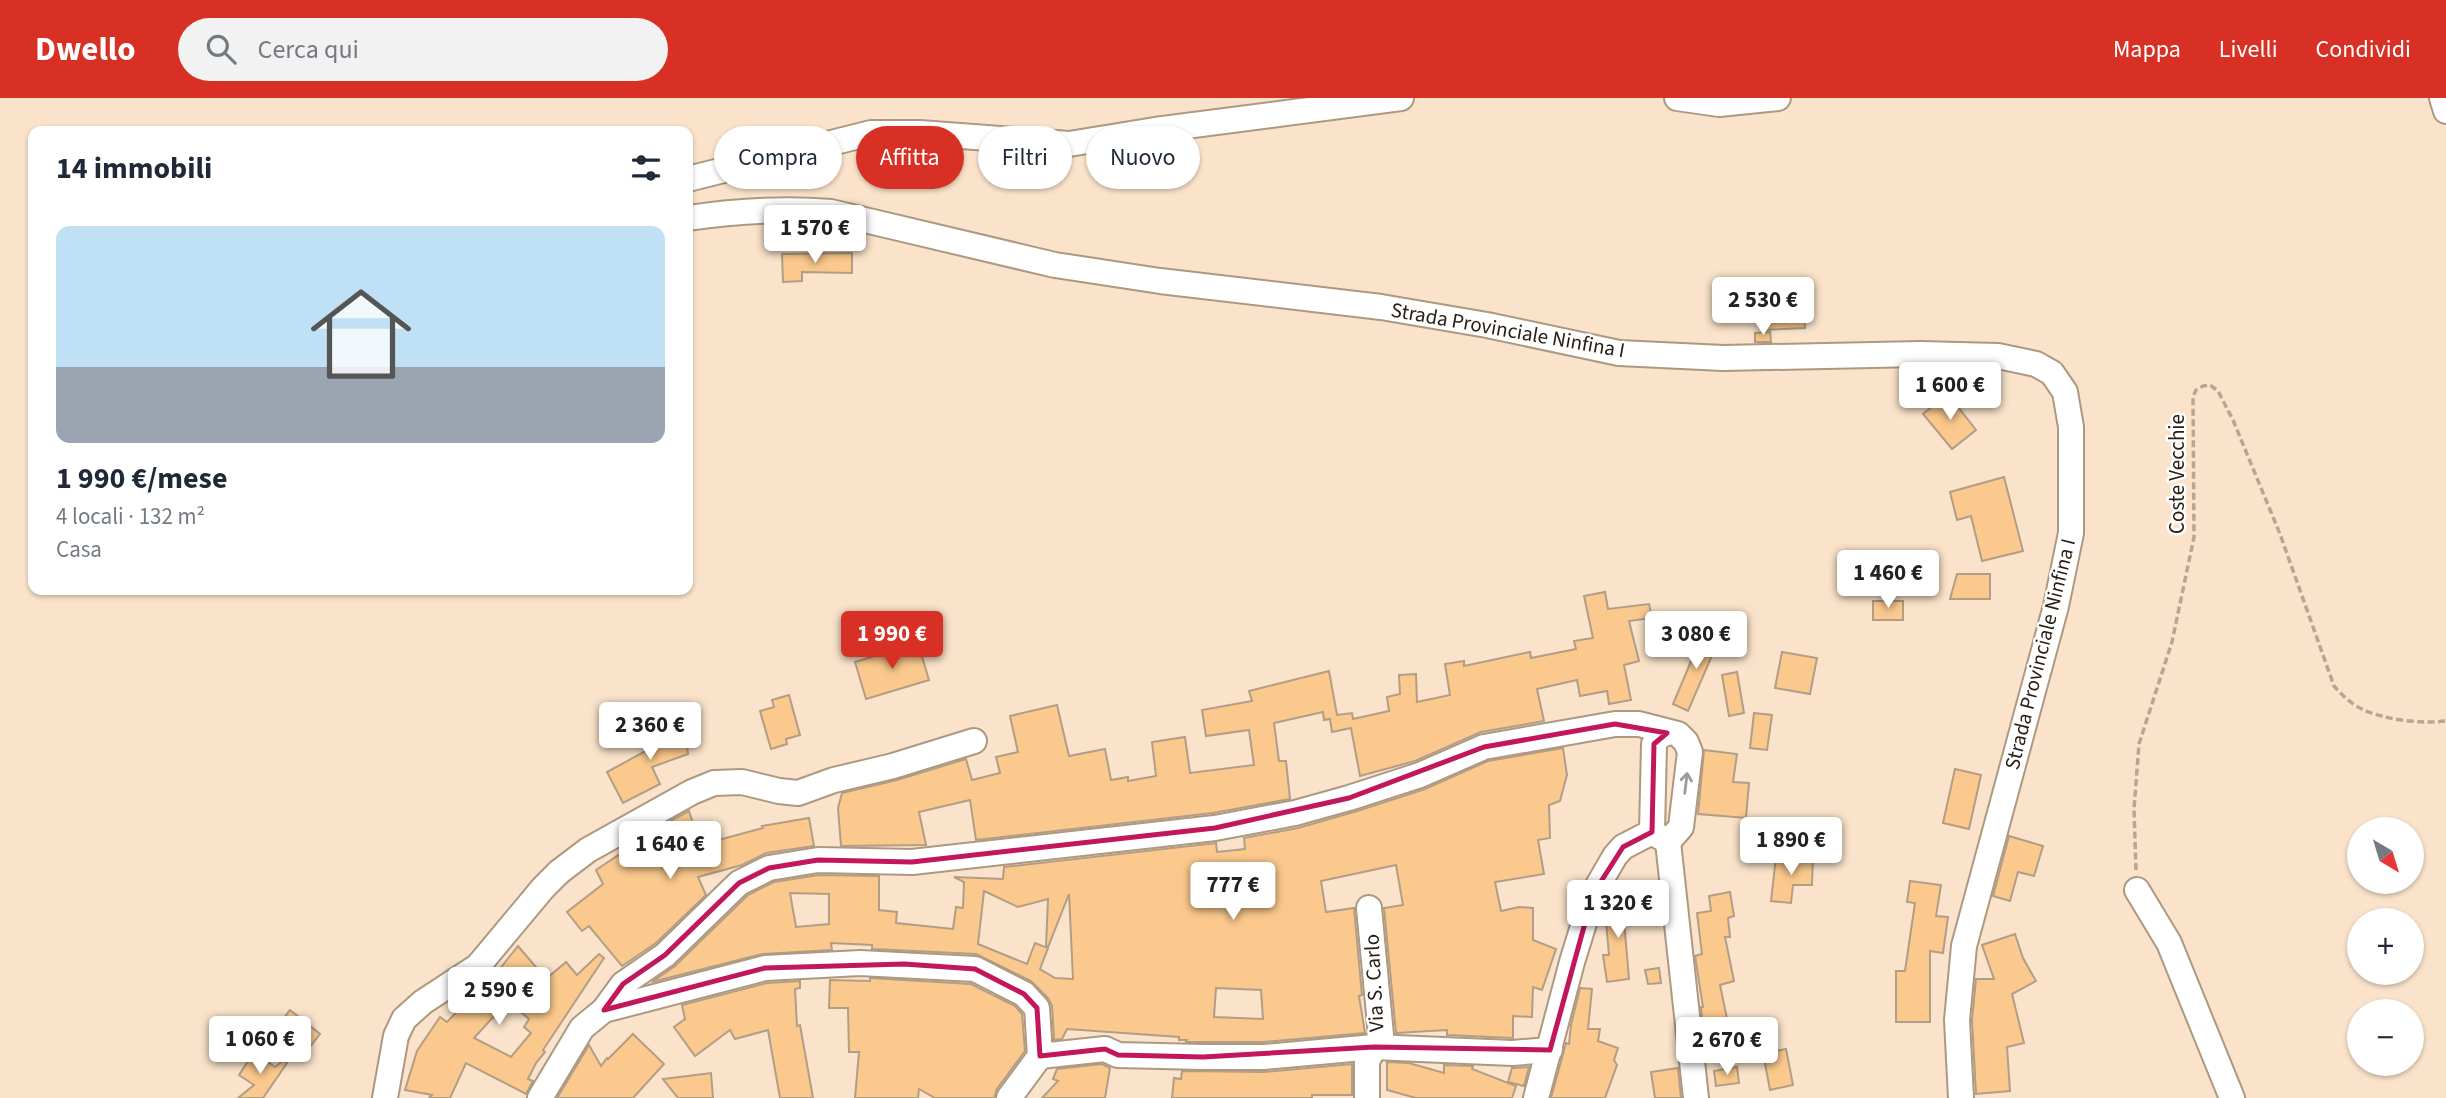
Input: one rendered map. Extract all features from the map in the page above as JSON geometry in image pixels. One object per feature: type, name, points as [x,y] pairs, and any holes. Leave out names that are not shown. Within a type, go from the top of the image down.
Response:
[{"type":"street","points":[[693,178],[871,133],[920,132],[1069,144],[1169,128],[1401,98]]},
{"type":"street","points":[[1677,98],[1719,104],[1778,98]]},
{"type":"street","points":[[2441,98],[2446,111]]},
{"type":"street","name":"Strada Provinciale Ninfina I","points":[[693,217],[796,209],[831,212],[1055,265],[1160,281],[1381,307],[1487,325],[1619,353],[1723,358],[1920,354],[1998,356],[2036,364],[2052,373],[2065,392],[2071,427],[2071,533],[2056,606],[1964,946],[1957,1020],[1961,1098]]},
{"type":"street","points":[[540,1098],[582,1028],[604,1010],[623,984],[665,955],[739,883],[769,868],[818,860],[923,861],[1215,828],[1295,813],[1349,798],[1420,775],[1483,747],[1615,724],[1639,724],[1678,734],[1686,742],[1689,752],[1681,827],[1660,837],[1623,847],[1593,894],[1536,1098]]},
{"type":"street","points":[[1667,733],[1659,736],[1654,744],[1660,837],[1696,1098]]},
{"type":"street","points":[[385,1098],[396,1036],[404,1019],[423,1002],[478,966],[543,888],[559,872],[589,850],[692,792],[714,783],[742,782],[779,792],[798,793],[834,779],[893,766],[974,741]]},
{"type":"street","points":[[2137,890],[2169,943],[2232,1098]]},
{"type":"street","name":"Via S. Carlo","points":[[1367,1098],[1367,1061],[1381,1035],[1369,908]]},
{"type":"street","points":[[604,1010],[765,968],[860,963],[975,969],[1024,994],[1037,1008],[1041,1056],[1009,1098]]},
{"type":"street","points":[[1041,1056],[1104,1049],[1118,1055],[1264,1057],[1374,1047],[1511,1053],[1550,1050]]},
{"type":"path","name":"Coste Vecchie","points":[[2137,890],[2134,809],[2139,744],[2172,642],[2194,537],[2193,397],[2196,390],[2203,386],[2210,385],[2218,391],[2233,420],[2280,534],[2334,686],[2364,710],[2413,722],[2446,721]]},
{"type":"highlighted area","points":[[1615,724],[1667,733],[1654,744],[1652,832],[1623,847],[1593,894],[1550,1050],[1374,1047],[1203,1057],[1118,1055],[1105,1049],[1040,1056],[1037,1008],[1024,994],[975,969],[904,964],[765,968],[604,1010],[623,984],[665,955],[739,883],[769,868],[818,860],[912,862],[1215,828],[1349,798],[1484,747]]},
{"type":"building","points":[[852,253],[852,273],[802,272],[802,281],[783,282],[782,254]]},
{"type":"building","points":[[1803,293],[1805,328],[1763,330],[1762,295]]},
{"type":"building","points":[[1770,332],[1771,342],[1755,342],[1755,333]]},
{"type":"building","points":[[1948,394],[1976,430],[1952,449],[1923,414]]},
{"type":"building","points":[[2004,477],[2023,551],[1982,561],[1971,516],[1957,520],[1950,492]]},
{"type":"building","points":[[1957,574],[1990,574],[1990,599],[1950,599]]},
{"type":"building","points":[[1605,592],[1608,609],[1649,604],[1652,618],[1629,621],[1639,661],[1624,665],[1631,700],[1609,704],[1607,691],[1580,696],[1577,680],[1537,689],[1544,721],[1481,732],[1415,761],[1360,776],[1351,728],[1332,732],[1330,719],[1324,720],[1323,712],[1274,723],[1279,761],[1286,761],[1290,799],[1213,813],[976,840],[970,800],[919,812],[926,845],[841,846],[838,808],[842,793],[966,759],[972,780],[1000,773],[996,757],[1018,752],[1010,716],[1057,705],[1069,756],[1105,749],[1111,780],[1128,777],[1128,781],[1156,776],[1152,742],[1185,737],[1190,773],[1254,765],[1249,730],[1206,736],[1202,710],[1252,701],[1249,691],[1329,671],[1337,715],[1352,713],[1353,719],[1389,711],[1387,697],[1400,694],[1399,675],[1416,674],[1417,702],[1450,695],[1445,664],[1464,661],[1464,666],[1530,652],[1531,658],[1576,649],[1574,641],[1593,638],[1584,596]]},
{"type":"building","points":[[1873,601],[1903,601],[1903,620],[1873,620]]},
{"type":"building","points":[[1710,630],[1720,637],[1688,711],[1673,704],[1691,658]]},
{"type":"building","points":[[918,643],[929,680],[866,699],[855,662]]},
{"type":"building","points":[[1782,652],[1817,658],[1810,694],[1775,688]]},
{"type":"building","points":[[1737,672],[1744,713],[1729,716],[1722,675]]},
{"type":"building","points":[[789,695],[800,735],[786,739],[787,744],[771,749],[760,711],[774,707],[772,700]]},
{"type":"building","points":[[678,712],[686,735],[688,754],[652,767],[660,784],[623,803],[607,772],[668,739],[662,717]]},
{"type":"building","points":[[1754,713],[1772,715],[1767,750],[1750,748]]},
{"type":"building","points":[[1563,748],[1567,775],[1560,801],[1549,805],[1550,838],[1538,840],[1544,874],[1495,882],[1501,911],[1519,907],[1533,908],[1533,940],[1556,949],[1542,990],[1533,987],[1532,1017],[1513,1016],[1513,1038],[1447,1035],[1447,1030],[1396,1033],[1384,908],[1403,905],[1396,865],[1321,881],[1326,912],[1354,908],[1362,995],[1359,996],[1365,1033],[1263,1042],[1186,1042],[1187,1040],[1179,1040],[1179,1037],[1067,1029],[1062,1039],[1054,1040],[1052,1006],[1031,981],[976,954],[872,949],[872,945],[831,943],[832,950],[762,954],[652,982],[675,966],[748,895],[774,882],[819,875],[879,876],[879,910],[897,912],[896,923],[953,929],[956,907],[963,908],[964,882],[954,877],[1003,879],[1004,867],[1216,843],[1217,852],[1245,849],[1244,838],[1298,828],[1354,812],[1425,789],[1488,761]],"holes":[[[984,891],[1018,907],[1048,899],[1048,947],[1069,894],[1073,979],[1055,978],[1040,969],[1048,948],[1035,943],[1027,964],[978,944]],[[790,893],[829,894],[829,924],[796,927]],[[1216,988],[1261,990],[1263,1019],[1214,1017]]]},
{"type":"building","points":[[1704,750],[1737,754],[1733,782],[1749,783],[1746,818],[1698,814]]},
{"type":"building","points":[[1955,769],[1981,775],[1969,829],[1943,823]]},
{"type":"building","points":[[689,811],[700,845],[763,828],[762,826],[809,818],[814,846],[766,853],[742,865],[698,877],[706,895],[656,943],[622,966],[589,926],[582,931],[567,912],[603,884],[596,870],[623,852],[653,839],[650,832]]},
{"type":"building","points":[[2009,836],[2043,846],[2034,876],[2018,872],[2010,901],[1993,896]]},
{"type":"building","points":[[1776,857],[1813,857],[1812,885],[1793,885],[1791,903],[1771,901]]},
{"type":"building","points":[[1910,881],[1941,885],[1936,916],[1948,917],[1943,953],[1930,951],[1930,1022],[1896,1022],[1896,971],[1905,971],[1915,903],[1907,902]]},
{"type":"building","points":[[1730,892],[1734,916],[1728,918],[1730,937],[1725,937],[1734,981],[1720,985],[1730,1033],[1704,1038],[1703,1007],[1695,956],[1702,954],[1697,913],[1711,911],[1709,896]]},
{"type":"building","points":[[1639,904],[1640,920],[1624,921],[1629,979],[1607,982],[1603,955],[1609,955],[1606,922],[1600,922],[1605,906]]},
{"type":"building","points":[[2015,934],[2023,958],[2036,981],[2012,994],[2024,1043],[2007,1047],[2010,1091],[1976,1094],[1972,1020],[1976,979],[1994,979],[1982,945]]},
{"type":"building","points":[[518,946],[546,979],[566,962],[577,975],[599,954],[604,958],[543,1050],[545,1052],[528,1079],[533,1081],[526,1094],[466,1063],[450,1098],[429,1098],[432,1095],[405,1090],[417,1051],[440,1017],[447,1022],[472,993],[498,971]],"holes":[[[508,1001],[529,1019],[524,1027],[531,1033],[511,1057],[474,1038]]]},
{"type":"building","points":[[1659,968],[1661,983],[1648,984],[1645,970]]},
{"type":"building","points":[[870,978],[971,984],[1015,1006],[1022,1014],[1025,1051],[997,1089],[994,1098],[935,1098],[919,1089],[918,1098],[855,1098],[859,1052],[849,1052],[848,1008],[829,1008],[830,980],[870,981]]},
{"type":"building","points":[[800,981],[800,988],[795,989],[797,1026],[800,1025],[813,1098],[780,1098],[768,1030],[735,1039],[730,1030],[695,1056],[674,1027],[685,1019],[682,1005],[767,983]]},
{"type":"building","points":[[1580,988],[1592,989],[1588,1029],[1600,1029],[1598,1041],[1618,1048],[1614,1060],[1617,1065],[1605,1098],[1551,1098],[1566,1043],[1569,1044]]},
{"type":"building","points":[[290,1010],[320,1034],[305,1053],[275,1030]]},
{"type":"building","points":[[633,1034],[664,1064],[633,1098],[557,1098],[589,1045],[601,1066]]},
{"type":"building","points":[[1786,1049],[1793,1085],[1770,1090],[1763,1053]]},
{"type":"building","points":[[254,1052],[275,1067],[284,1060],[287,1063],[263,1098],[238,1098],[254,1085],[239,1075]]},
{"type":"building","points":[[1387,1062],[1409,1063],[1444,1073],[1444,1065],[1473,1066],[1472,1069],[1516,1086],[1512,1098],[1416,1098],[1387,1090]]},
{"type":"building","points":[[1102,1064],[1110,1068],[1105,1098],[1042,1098],[1058,1081],[1053,1079],[1057,1069]]},
{"type":"building","points":[[1352,1064],[1352,1095],[1312,1095],[1312,1098],[1172,1098],[1174,1078],[1181,1079],[1182,1071],[1265,1072]]},
{"type":"building","points":[[1529,1067],[1524,1086],[1508,1082],[1512,1068]]},
{"type":"building","points":[[1737,1067],[1739,1083],[1716,1086],[1714,1071]]},
{"type":"building","points":[[1678,1068],[1681,1098],[1655,1098],[1651,1072]]},
{"type":"building","points":[[711,1073],[713,1098],[678,1098],[663,1079]]}]
